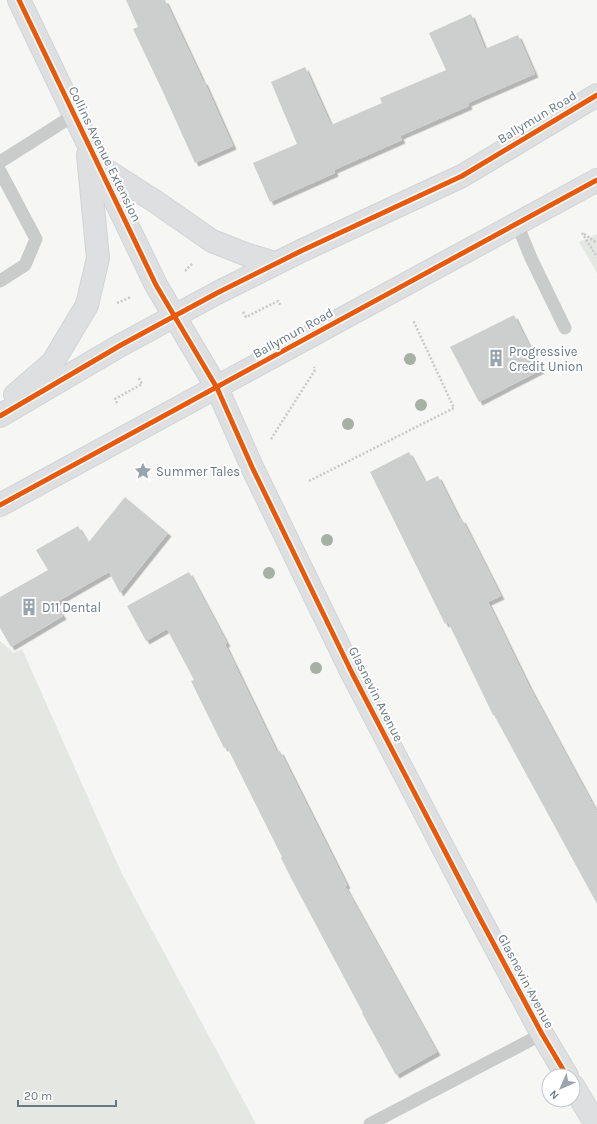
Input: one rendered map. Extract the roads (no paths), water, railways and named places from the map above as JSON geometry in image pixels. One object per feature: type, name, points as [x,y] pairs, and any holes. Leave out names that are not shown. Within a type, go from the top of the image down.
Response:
[{"type":"main road","name":"Collins Avenue Extension","points":[[19,0],[156,285],[174,317]]},
{"type":"main road","name":"Ballymun Road","points":[[0,416],[121,345],[217,293],[275,263],[462,176],[597,95]]},
{"type":"main road","points":[[0,408],[53,362],[87,305],[98,258],[87,143]]},
{"type":"main road","points":[[98,165],[156,202],[212,241],[245,254],[275,263]]},
{"type":"main road","name":"Ballymun Road","points":[[0,505],[597,180]]},
{"type":"main road","name":"Glasnevin Avenue","points":[[174,317],[217,388],[252,467],[352,673],[476,911],[542,1034],[562,1068]]},
{"type":"main road","points":[[581,1099],[596,1124]]},
{"type":"lane","points":[[0,162],[74,115]]},
{"type":"lane","points":[[0,172],[36,239],[25,265],[0,281]]},
{"type":"lane","points":[[517,224],[531,258],[565,328]]},
{"type":"lane","points":[[370,1124],[542,1034]]},
{"type":"place","name":"Progressive Credit Union","points":[[496,358]]},
{"type":"place","name":"Summer Tales","points":[[143,471]]},
{"type":"place","name":"D11 Dental","points":[[29,607]]}]
